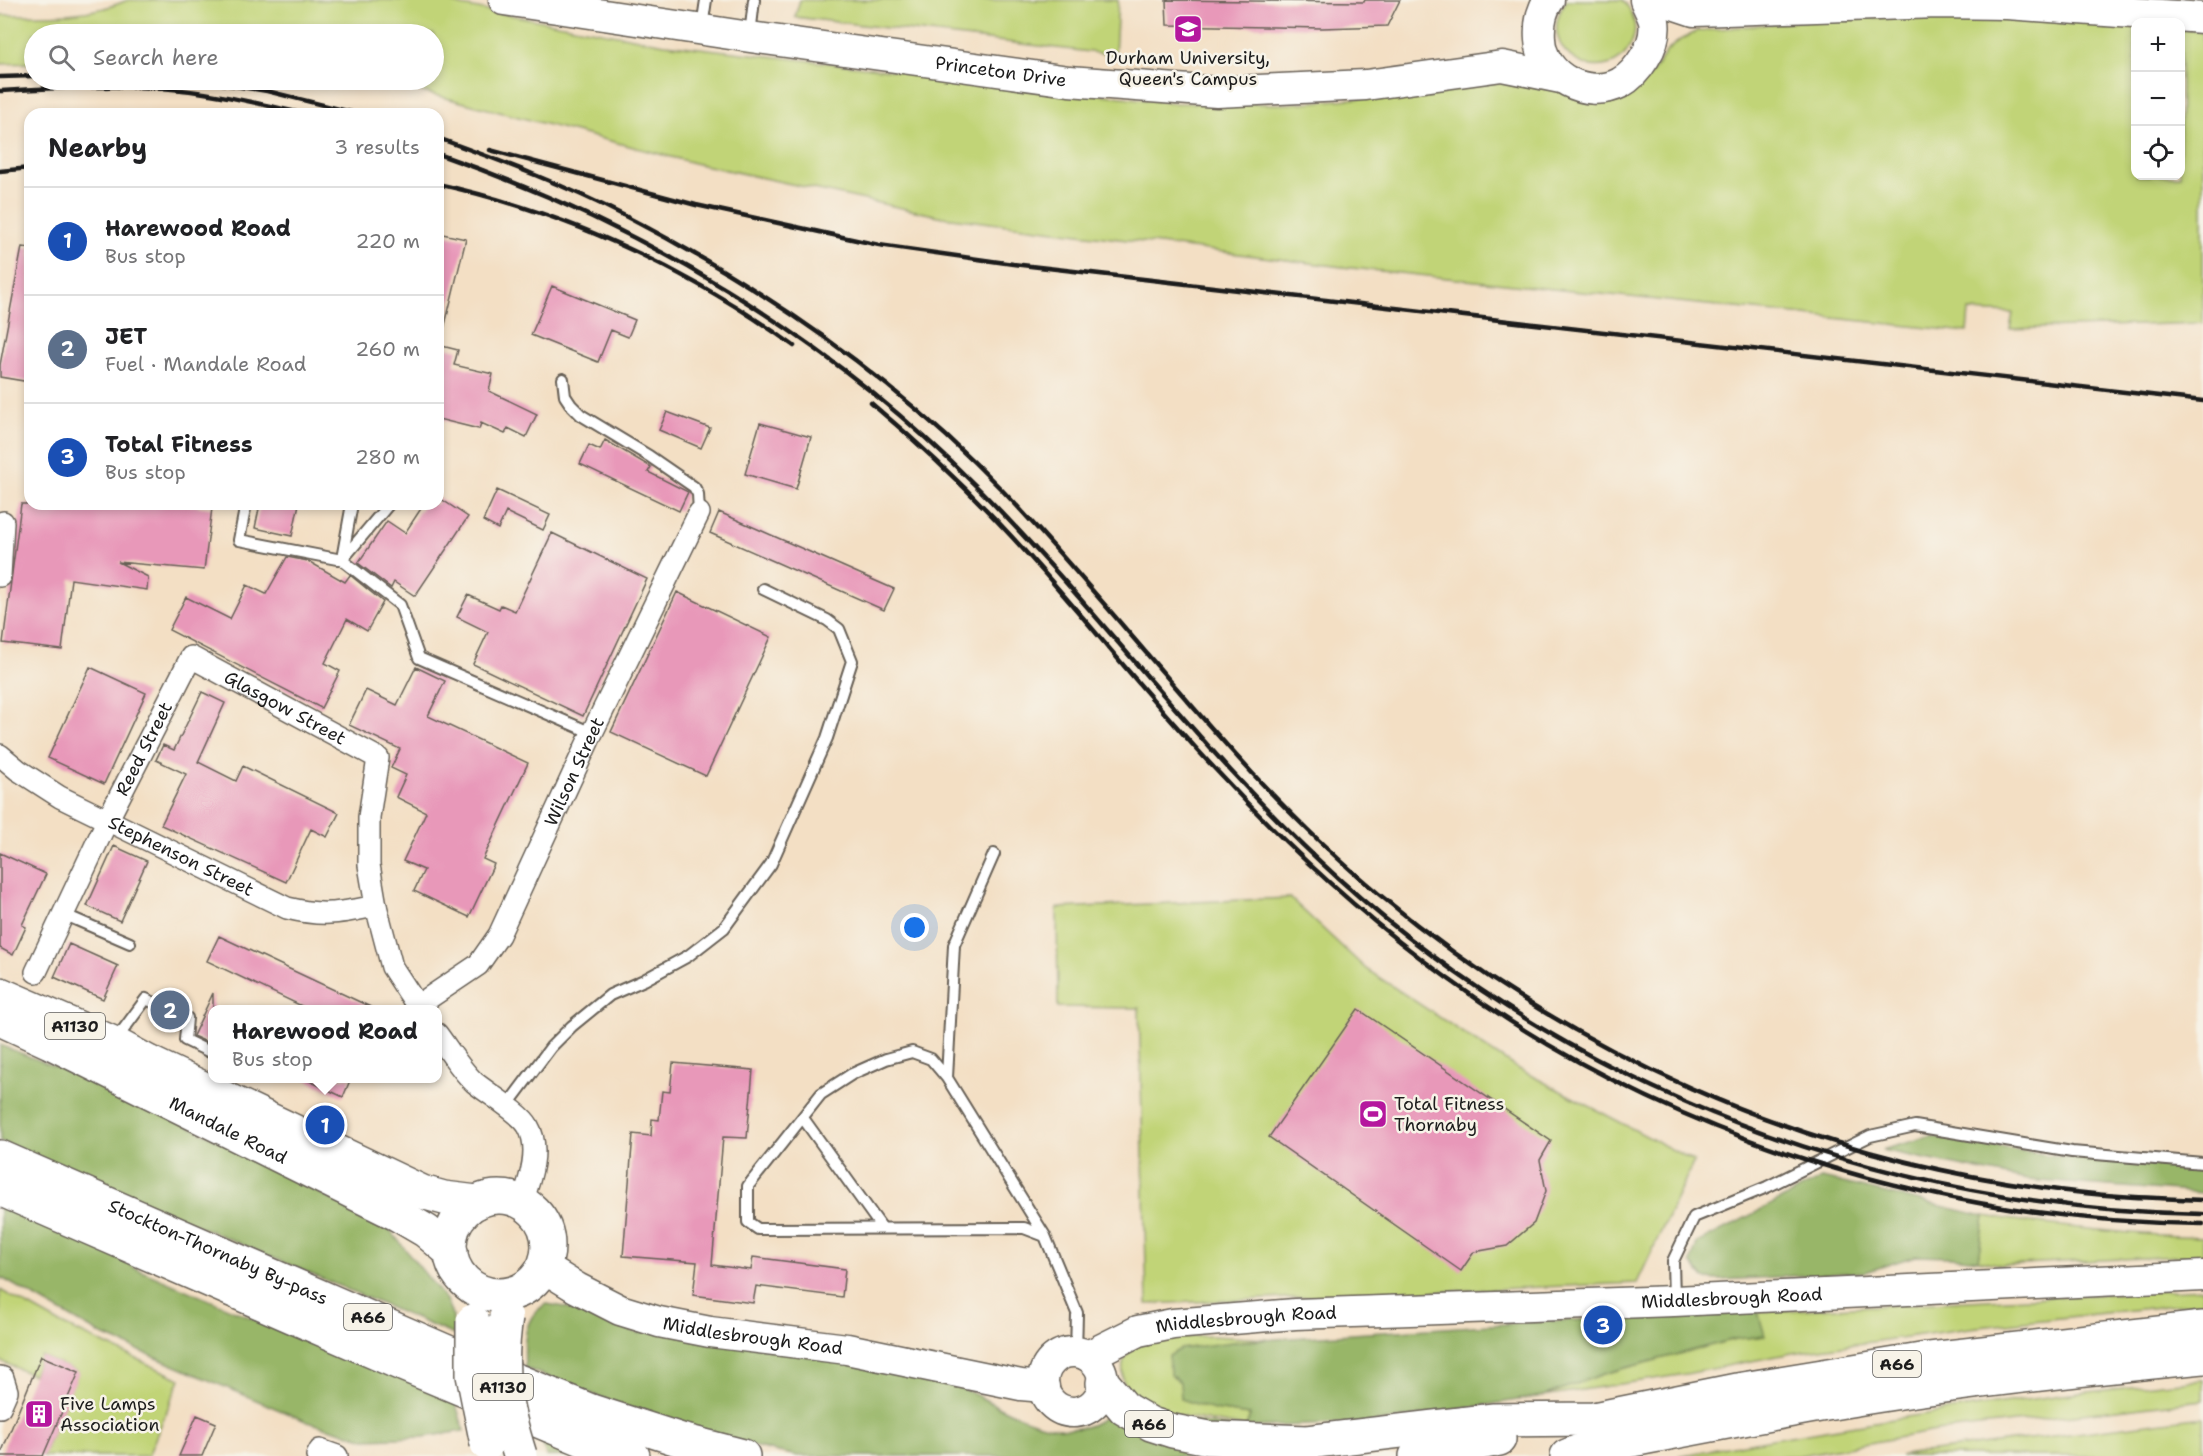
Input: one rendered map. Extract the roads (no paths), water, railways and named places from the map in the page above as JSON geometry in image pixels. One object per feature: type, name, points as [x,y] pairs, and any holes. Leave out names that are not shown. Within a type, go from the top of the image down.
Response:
[{"type":"main road","name":"Mandale Road","points":[[0,994],[113,1043],[148,1062],[222,1092],[422,1192],[444,1198],[477,1202]]},
{"type":"main road","name":"Mandale Road","points":[[0,1019],[370,1199],[426,1231],[451,1252]]},
{"type":"main road","name":"Stockton-Thornaby By-pass","points":[[0,1157],[435,1347],[591,1411],[681,1440],[742,1456]]},
{"type":"main road","name":"Stockton-Thornaby By-pass","points":[[0,1189],[395,1361],[582,1439],[633,1456]]},
{"type":"main road","name":"A1130","points":[[477,1202],[492,1197],[508,1197],[522,1202],[534,1211],[543,1224],[548,1246],[548,1253],[506,1317],[502,1344],[502,1382],[507,1415],[505,1453]]},
{"type":"main road","points":[[451,1252],[451,1237],[456,1222],[465,1210],[477,1202]]},
{"type":"main road","name":"A1130","points":[[451,1252],[454,1263],[467,1282],[473,1321],[473,1375],[505,1453]]},
{"type":"main road","points":[[467,1282],[479,1290],[494,1294],[509,1294],[533,1278]]},
{"type":"main road","name":"A66","points":[[1550,1456],[1582,1441],[1737,1390],[1921,1360],[2203,1328]]},
{"type":"main road","name":"A66","points":[[1416,1456],[1582,1441],[1755,1417],[1921,1389],[2203,1357]]},
{"type":"main road","name":"A66","points":[[2163,1361],[2203,1363]]},
{"type":"main road","name":"A66","points":[[1089,1364],[1125,1409],[1151,1424],[1209,1438],[1306,1442],[1494,1420],[1582,1441]]},
{"type":"street","points":[[1645,0],[1654,22],[1653,45]]},
{"type":"street","points":[[1661,0],[1694,11],[1792,6],[2007,4],[2203,18]]},
{"type":"street","name":"Princeton Drive","points":[[510,1],[1069,81],[1217,92],[1366,85],[1502,66],[1561,78],[1586,88],[1603,88],[1618,84],[1635,71],[1653,45]]},
{"type":"street","points":[[1653,45],[1694,11]]},
{"type":"street","points":[[1502,66],[1544,14]]},
{"type":"street","points":[[1544,14],[1540,48],[1549,67],[1561,78]]},
{"type":"street","name":"Wilson Street","points":[[422,1005],[478,965],[499,935],[592,733],[699,513]]},
{"type":"street","points":[[0,576],[3,522]]},
{"type":"street","name":"Glasgow Street","points":[[191,657],[378,758],[369,817],[369,865],[376,906]]},
{"type":"street","name":"Reed Street","points":[[36,972],[108,819],[191,657]]},
{"type":"street","name":"Stephenson Street","points":[[0,755],[18,770],[60,797],[287,908],[313,914],[339,913],[376,906]]},
{"type":"street","points":[[376,906],[392,967],[416,1005]]},
{"type":"street","points":[[442,1039],[472,1080],[528,1126],[534,1147],[531,1179],[522,1202]]},
{"type":"street","name":"Middlesbrough Road","points":[[1089,1364],[1138,1331],[1173,1324],[1295,1314],[1674,1301],[2203,1276]]},
{"type":"street","name":"Middlesbrough Road","points":[[533,1278],[577,1288],[611,1306],[659,1322],[710,1332],[847,1349],[1022,1385],[1044,1387]]},
{"type":"street","name":"Middlesbrough Road","points":[[1067,1353],[1089,1364],[1101,1393],[1096,1401],[1080,1411],[1061,1410],[1053,1404],[1044,1387],[1044,1378],[1051,1362],[1067,1353]]},
{"type":"street","points":[[0,1377],[3,1378],[7,1391],[0,1407]]},
{"type":"street","points":[[317,1456],[320,1450],[337,1456]]},
{"type":"lane","points":[[701,30],[706,0]]},
{"type":"lane","points":[[750,37],[754,0]]},
{"type":"lane","points":[[563,379],[565,396],[581,415],[694,487],[698,494],[699,513]]},
{"type":"lane","points":[[245,510],[239,540],[342,560],[400,605],[419,658],[592,733]]},
{"type":"lane","points":[[342,560],[351,510]]},
{"type":"lane","points":[[342,560],[384,510]]},
{"type":"lane","points":[[506,1107],[551,1047],[572,1026],[610,995],[688,956],[724,928],[771,864],[827,738],[852,661],[839,630],[827,620],[763,589]]},
{"type":"lane","points":[[946,1078],[954,945],[994,854]]},
{"type":"lane","points":[[63,914],[130,943]]},
{"type":"lane","points":[[113,1043],[146,999],[187,1018],[185,1040],[208,1051]]},
{"type":"lane","points":[[1045,1236],[1024,1228],[758,1229],[748,1222],[748,1186],[821,1095],[852,1074],[886,1059],[912,1052],[931,1059],[946,1078],[1045,1236],[1077,1313],[1089,1364]]},
{"type":"lane","points":[[803,1118],[882,1228]]},
{"type":"lane","points":[[1674,1301],[1673,1261],[1694,1217],[1767,1187],[1870,1136],[1915,1126],[2072,1152],[2203,1163]]},
{"type":"railway","points":[[0,77],[24,76]]},
{"type":"railway","points":[[0,91],[24,90]]},
{"type":"railway","points":[[179,90],[279,108]]},
{"type":"railway","points":[[261,90],[335,108]]},
{"type":"railway","points":[[444,140],[556,184],[625,216],[727,273],[776,304],[872,373],[917,410],[1002,490],[1231,750],[1328,849],[1380,895],[1453,952],[1529,1003],[1609,1048],[1691,1088],[1777,1122],[1864,1151],[1953,1172],[2064,1191],[2203,1200]]},
{"type":"railway","points":[[490,150],[696,205],[879,245],[1013,264],[2203,401]]},
{"type":"railway","points":[[444,156],[513,182],[586,214],[657,250],[727,290],[793,333],[857,381],[919,432],[977,487],[1068,585],[1243,784],[1338,878],[1430,954],[1528,1020],[1632,1077],[1740,1124],[1852,1161],[1967,1189],[2084,1207],[2203,1214]]},
{"type":"railway","points":[[0,171],[24,169]]},
{"type":"railway","points":[[444,186],[533,211],[625,247],[712,292],[794,346]]},
{"type":"railway","points":[[871,403],[944,468],[996,520],[1191,743],[1298,854],[1385,931],[1416,955],[1531,1034],[1619,1083],[1711,1125],[1806,1160],[1903,1187],[2003,1207],[2103,1219],[2203,1224]]},
{"type":"place","name":"Durham University, Queen's Campus","points":[[1188,29]]},
{"type":"place","name":"JET","points":[[170,1010]]},
{"type":"place","name":"Total Fitness Thornaby","points":[[1373,1114]]},
{"type":"place","name":"Harewood Road","points":[[325,1125]]},
{"type":"place","name":"Total Fitness","points":[[1603,1325]]},
{"type":"place","name":"Five Lamps Association","points":[[39,1414]]}]
